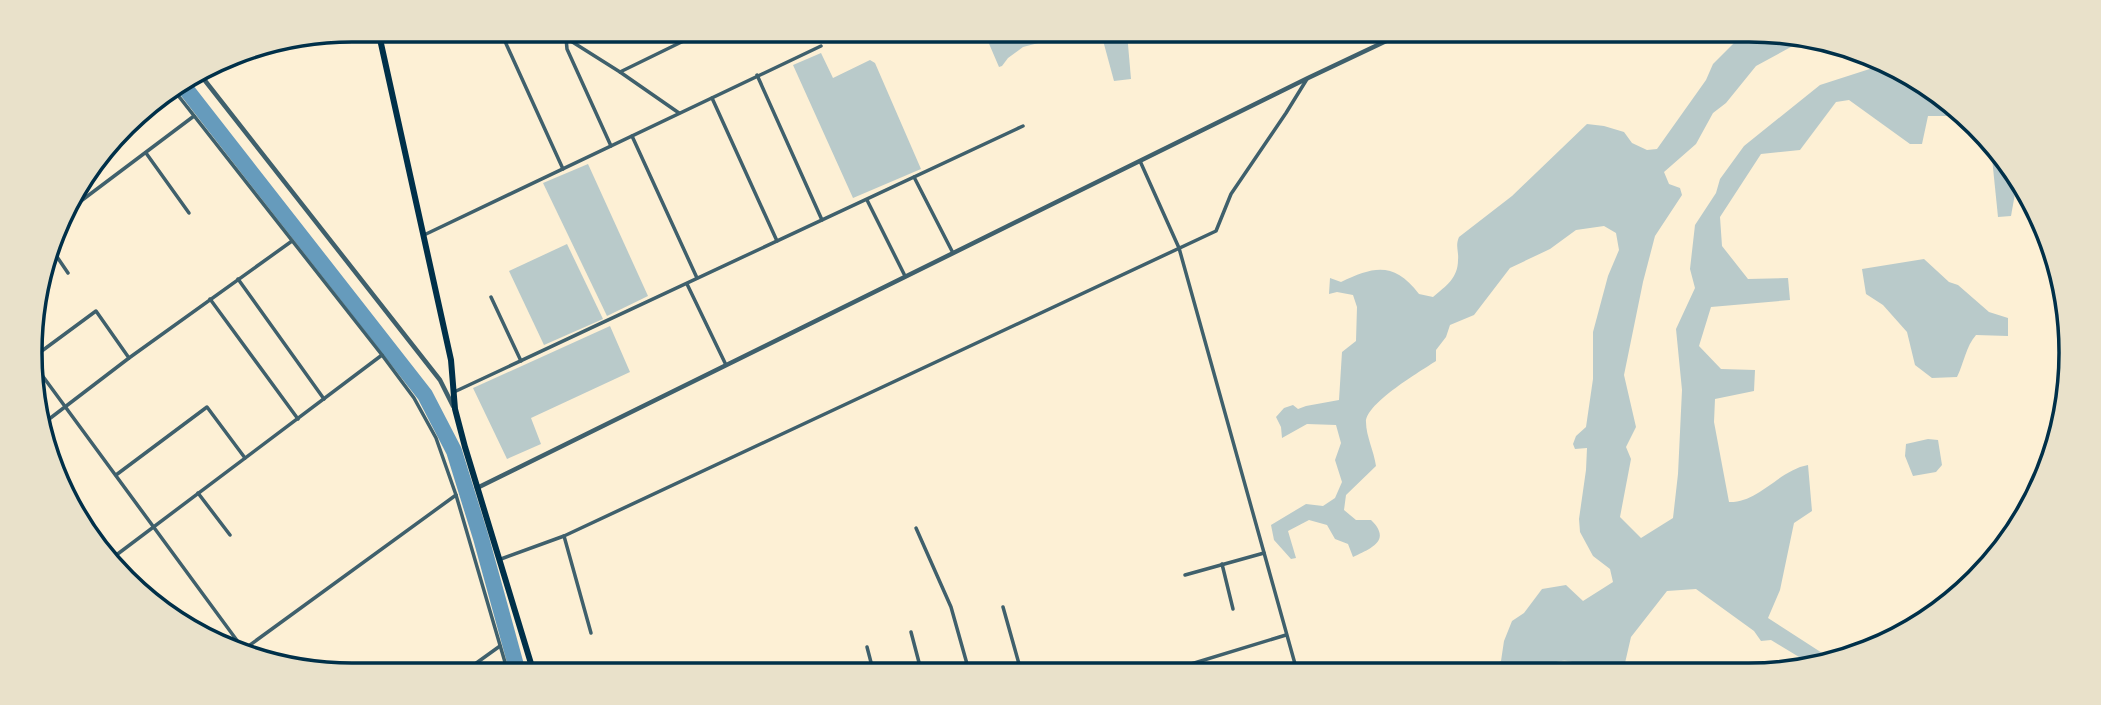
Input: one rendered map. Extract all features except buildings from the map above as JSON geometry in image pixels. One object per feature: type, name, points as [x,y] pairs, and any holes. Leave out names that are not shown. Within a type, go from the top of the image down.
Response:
[{"type":"main road","points":[[381,42],[451,360],[455,409],[531,663]]},
{"type":"street","points":[[505,42],[563,169]]},
{"type":"street","points":[[566,42],[567,49],[611,146]]},
{"type":"street","points":[[572,42],[679,113]]},
{"type":"street","points":[[620,72],[681,42]]},
{"type":"street","points":[[477,488],[1384,42]]},
{"type":"street","points":[[424,235],[821,46]]},
{"type":"street","points":[[757,75],[822,220]]},
{"type":"street","points":[[499,560],[564,536],[1216,230],[1231,194],[1308,78]]},
{"type":"street","points":[[204,80],[440,380],[455,409]]},
{"type":"street","points":[[178,95],[382,355],[429,423],[446,463],[505,663]]},
{"type":"street","points":[[712,98],[777,241]]},
{"type":"street","points":[[82,200],[194,116]]},
{"type":"street","points":[[454,392],[1023,126]]},
{"type":"street","points":[[632,136],[697,278]]},
{"type":"street","points":[[146,153],[188,213]]},
{"type":"street","points":[[1140,161],[1179,248],[1295,663]]},
{"type":"street","points":[[914,177],[953,253]]},
{"type":"street","points":[[867,200],[905,276]]},
{"type":"street","points":[[50,419],[238,278],[292,241]]},
{"type":"street","points":[[57,257],[68,273]]},
{"type":"street","points":[[238,278],[324,399]]},
{"type":"street","points":[[687,284],[726,365]]},
{"type":"street","points":[[491,297],[521,360]]},
{"type":"street","points":[[210,299],[298,419]]},
{"type":"street","points":[[42,351],[96,311],[130,358]]},
{"type":"street","points":[[117,555],[382,355]]},
{"type":"street","points":[[43,377],[237,640]]},
{"type":"street","points":[[116,475],[207,407],[245,458]]},
{"type":"street","points":[[198,493],[230,535]]},
{"type":"street","points":[[250,646],[456,495]]},
{"type":"street","points":[[916,528],[951,607],[966,663]]},
{"type":"street","points":[[564,536],[591,633]]},
{"type":"street","points":[[1185,575],[1264,553]]},
{"type":"street","points":[[1222,564],[1233,609]]},
{"type":"street","points":[[1003,607],[1019,663]]},
{"type":"street","points":[[911,632],[919,663]]},
{"type":"street","points":[[1196,663],[1286,635]]},
{"type":"street","points":[[476,663],[500,646]]},
{"type":"street","points":[[867,647],[871,663]]},
{"type":"shaded area","points":[[988,42],[1042,42],[1023,47],[999,67]]},
{"type":"shaded area","points":[[1103,42],[1128,42],[1131,79],[1114,81]]},
{"type":"shaded area","points":[[1735,42],[1793,46],[1756,66],[1726,103],[1713,113],[1696,144],[1664,172],[1669,184],[1680,188],[1682,195],[1655,236],[1624,375],[1636,427],[1626,447],[1631,459],[1620,517],[1641,538],[1673,518],[1682,390],[1676,329],[1695,288],[1690,269],[1695,225],[1716,193],[1720,179],[1744,146],[1820,85],[1872,68],[1921,94],[1950,116],[1928,116],[1922,144],[1910,144],[1849,100],[1836,102],[1800,150],[1761,154],[1720,217],[1722,246],[1748,279],[1788,278],[1790,300],[1711,307],[1699,346],[1721,369],[1755,370],[1754,391],[1715,399],[1714,422],[1729,502],[1750,497],[1788,473],[1808,465],[1812,511],[1794,523],[1780,590],[1768,618],[1823,654],[1801,658],[1771,640],[1761,641],[1754,631],[1696,589],[1667,591],[1631,637],[1625,663],[1498,663],[1501,661],[1504,641],[1512,621],[1524,613],[1542,589],[1566,585],[1583,601],[1613,582],[1610,569],[1593,556],[1580,532],[1587,448],[1575,449],[1573,444],[1576,436],[1586,427],[1593,379],[1593,332],[1608,276],[1619,250],[1616,233],[1604,226],[1576,230],[1550,249],[1510,268],[1474,315],[1450,325],[1446,337],[1436,350],[1436,361],[1395,388],[1368,414],[1366,427],[1376,466],[1346,495],[1344,510],[1356,520],[1371,520],[1380,534],[1376,543],[1353,557],[1348,544],[1335,539],[1327,525],[1309,520],[1288,531],[1296,558],[1291,559],[1274,540],[1271,525],[1306,504],[1323,506],[1335,498],[1342,482],[1335,460],[1341,443],[1336,425],[1307,424],[1282,438],[1276,417],[1284,408],[1293,405],[1298,409],[1339,400],[1342,352],[1356,341],[1357,307],[1353,295],[1337,292],[1329,294],[1330,278],[1341,282],[1374,270],[1383,270],[1401,276],[1419,294],[1433,297],[1456,272],[1459,237],[1512,196],[1587,124],[1624,132],[1632,143],[1647,150],[1657,149],[1706,80],[1713,64]]},
{"type":"shaded area","points":[[821,53],[833,78],[870,60],[875,63],[921,169],[853,198],[793,65]]},
{"type":"shaded area","points":[[1992,160],[2015,194],[2011,216],[1998,217]]},
{"type":"shaded area","points":[[588,164],[648,296],[607,316],[543,183]]},
{"type":"shaded area","points":[[567,244],[603,319],[544,345],[509,271]]},
{"type":"shaded area","points":[[1924,259],[1989,312],[2008,318],[2008,336],[1976,335],[1967,349],[1957,377],[1932,378],[1915,365],[1907,332],[1883,305],[1866,294],[1862,269]]},
{"type":"shaded area","points":[[610,326],[630,372],[531,418],[541,444],[507,459],[473,388]]},
{"type":"shaded area","points":[[1928,439],[1938,440],[1942,465],[1936,472],[1913,476],[1905,456],[1906,444]]},
{"type":"waterway","points":[[187,90],[425,395],[454,451],[515,663]]}]
